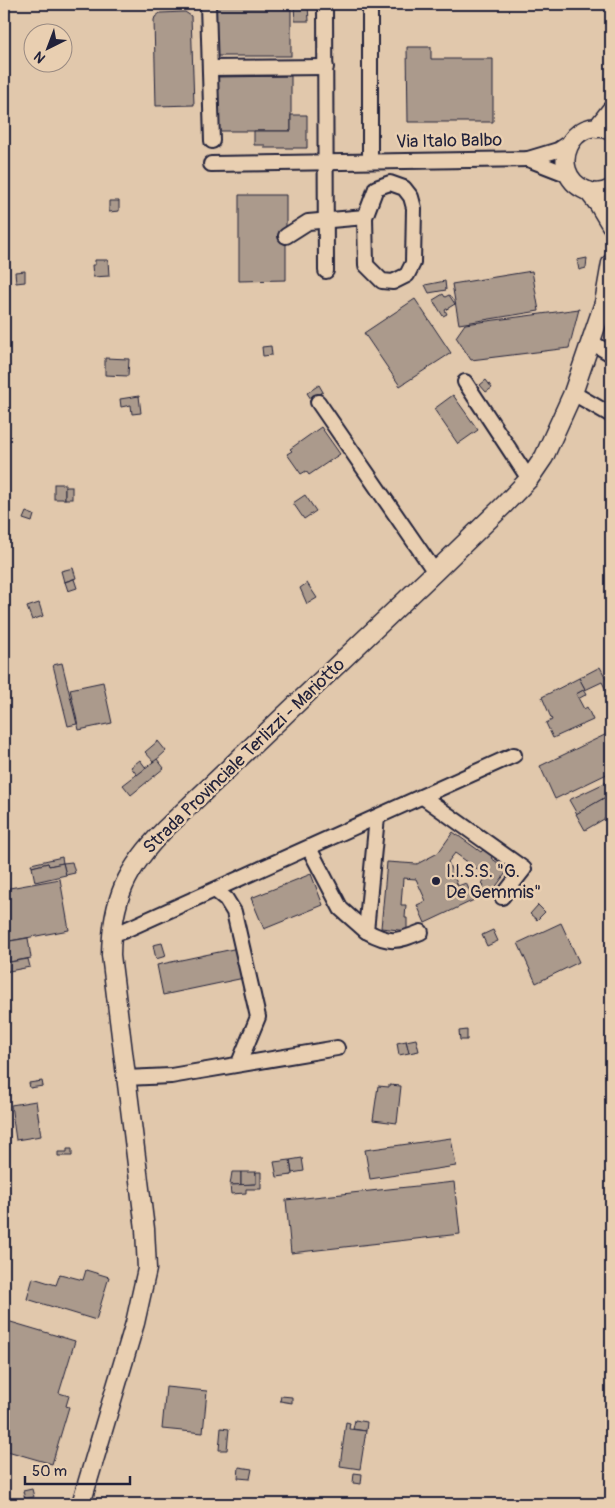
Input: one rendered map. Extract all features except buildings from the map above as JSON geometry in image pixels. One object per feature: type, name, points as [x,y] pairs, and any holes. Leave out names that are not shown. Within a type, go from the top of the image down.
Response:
[{"type":"main road","points":[[611,110],[604,130],[582,132],[570,142],[565,162],[569,174],[579,187],[598,193],[611,190]]},
{"type":"main road","points":[[588,191],[599,205],[611,226]]},
{"type":"main road","name":"Strada Provinciale Terlizzi - Mariotto","points":[[80,1504],[135,1323],[147,1269],[145,1229],[111,955],[112,934],[120,896],[126,880],[134,864],[147,848],[435,572],[529,479],[544,457],[573,393],[604,303],[611,263]]},
{"type":"street","points":[[208,4],[212,142]]},
{"type":"street","points":[[325,4],[326,271]]},
{"type":"street","name":"Via Italo Balbo","points":[[370,4],[370,161]]},
{"type":"street","points":[[210,68],[326,67]]},
{"type":"street","points":[[528,159],[558,150],[570,142]]},
{"type":"street","points":[[528,159],[569,174]]},
{"type":"street","name":"Via Italo Balbo","points":[[211,164],[528,159]]},
{"type":"street","points":[[390,183],[404,188],[411,197],[414,208],[413,264],[407,275],[393,282],[382,280],[366,265],[365,217],[376,188],[390,183]]},
{"type":"street","points":[[286,236],[308,222],[365,217]]},
{"type":"street","points":[[591,342],[611,354]]},
{"type":"street","points":[[465,382],[529,479]]},
{"type":"street","points":[[573,393],[611,414]]},
{"type":"street","points":[[318,402],[435,572]]},
{"type":"street","points":[[112,934],[123,932],[514,755]]},
{"type":"street","points":[[423,796],[524,868],[502,897]]},
{"type":"street","points":[[366,931],[377,817]]},
{"type":"street","points":[[309,848],[341,909],[366,931],[382,940],[402,940],[421,932]]},
{"type":"street","points":[[215,890],[226,899],[234,912],[258,1017],[238,1063]]},
{"type":"street","points":[[126,1078],[171,1076],[238,1063],[338,1048]]},
{"type":"place","name":"I.I.S.S. \"G. De Gemmis\"","points":[[436,881]]}]
